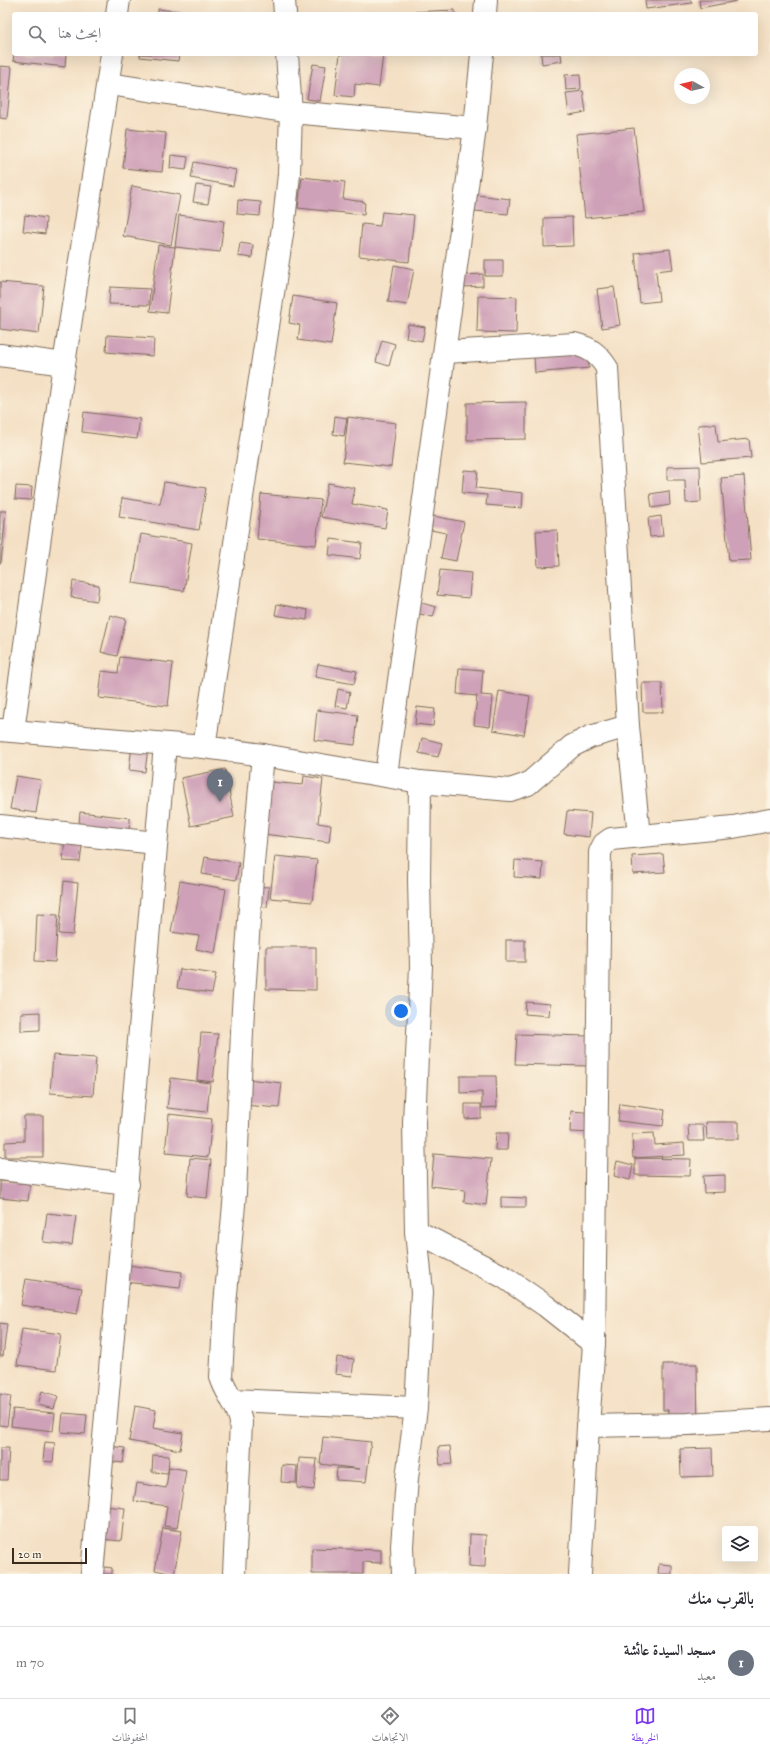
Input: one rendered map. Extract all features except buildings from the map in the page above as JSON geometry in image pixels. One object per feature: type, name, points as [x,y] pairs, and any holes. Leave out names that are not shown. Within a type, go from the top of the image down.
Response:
[{"type":"street","points":[[117,12],[119,0]]},
{"type":"street","points":[[284,0],[284,12]]},
{"type":"street","points":[[485,12],[486,0]]},
{"type":"street","points":[[112,56],[109,84],[7,731],[204,747],[263,755],[420,782],[510,790],[528,784],[572,746],[590,736],[628,726]]},
{"type":"street","points":[[204,747],[284,221],[289,174],[290,112],[287,56]]},
{"type":"street","points":[[386,776],[446,352],[475,128],[482,56]]},
{"type":"street","points":[[109,84],[290,112],[475,128]]},
{"type":"street","points":[[446,352],[574,344],[587,347],[597,353],[607,368],[628,726],[639,836]]},
{"type":"street","points":[[0,355],[64,364]]},
{"type":"street","points":[[92,1574],[128,1184],[165,745]]},
{"type":"street","points":[[234,1574],[241,1422],[239,1410],[224,1386],[221,1378],[225,1305],[235,1193],[243,1009],[253,863],[263,755]]},
{"type":"street","points":[[403,1574],[402,1546],[416,1408],[422,1292],[416,1231],[414,1123],[421,966],[419,881],[420,782]]},
{"type":"street","points":[[580,1574],[594,1344],[600,852],[604,844],[611,839],[733,827],[770,820]]},
{"type":"street","points":[[0,826],[156,843]]},
{"type":"street","points":[[0,1169],[128,1184]]},
{"type":"street","points":[[416,1231],[504,1277],[546,1306],[594,1344]]},
{"type":"street","points":[[232,1400],[416,1408]]},
{"type":"street","points":[[588,1426],[688,1424],[770,1419]]},
{"type":"place","name":"مسجد السيدة عائشة","points":[[220,802]]}]
